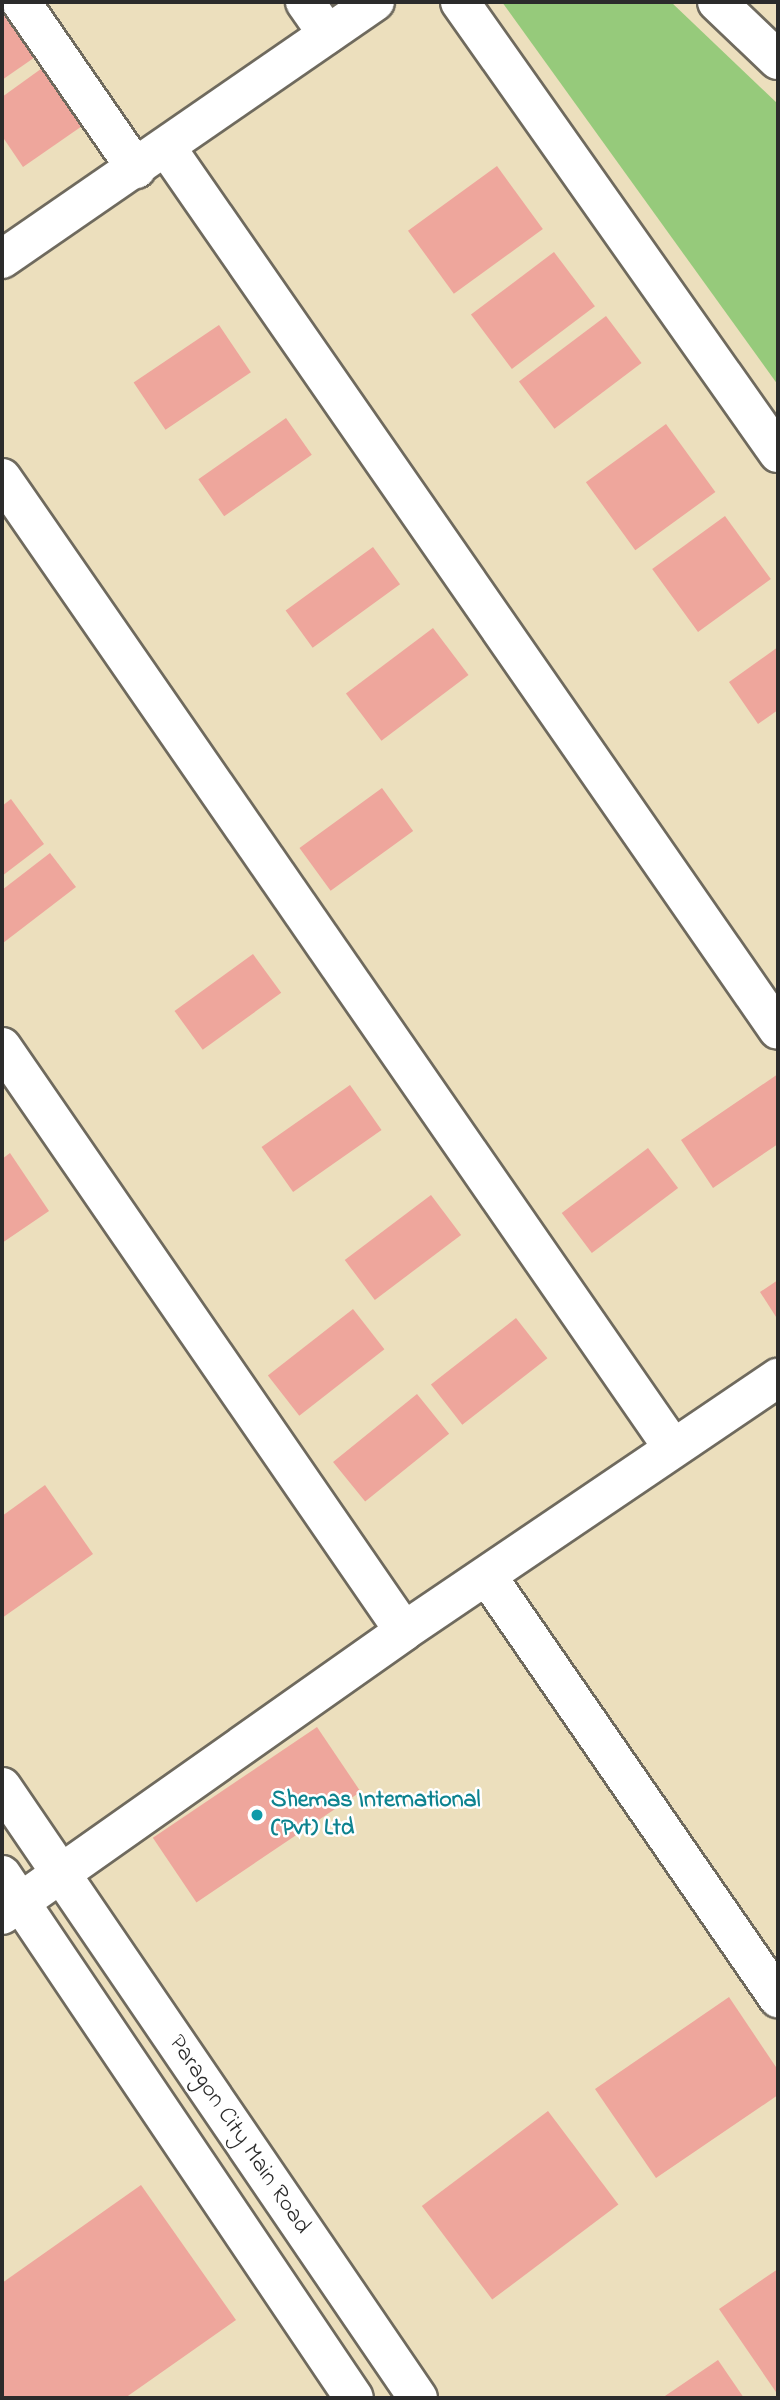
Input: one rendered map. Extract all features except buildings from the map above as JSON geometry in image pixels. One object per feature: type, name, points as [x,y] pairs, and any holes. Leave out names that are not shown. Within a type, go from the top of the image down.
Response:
[{"type":"street","points":[[21,2],[151,158],[778,1030]]},
{"type":"street","points":[[305,2],[327,34]]},
{"type":"street","points":[[2,259],[375,2]]},
{"type":"street","points":[[460,2],[778,453]]},
{"type":"street","points":[[718,2],[778,60]]},
{"type":"street","points":[[2,478],[673,1448]]},
{"type":"street","points":[[2,1047],[404,1631]]},
{"type":"street","points":[[354,2398],[8,1898],[60,1872],[404,1631],[778,1378]]},
{"type":"street","points":[[487,1576],[778,1998]]},
{"type":"street","name":"Paragon City Main Road","points":[[2,1787],[418,2398]]},
{"type":"green space","points":[[502,2],[671,2],[778,104],[778,385]]},
{"type":"place","name":"Shemas International (Pvt) Ltd","points":[[257,1815]]}]
